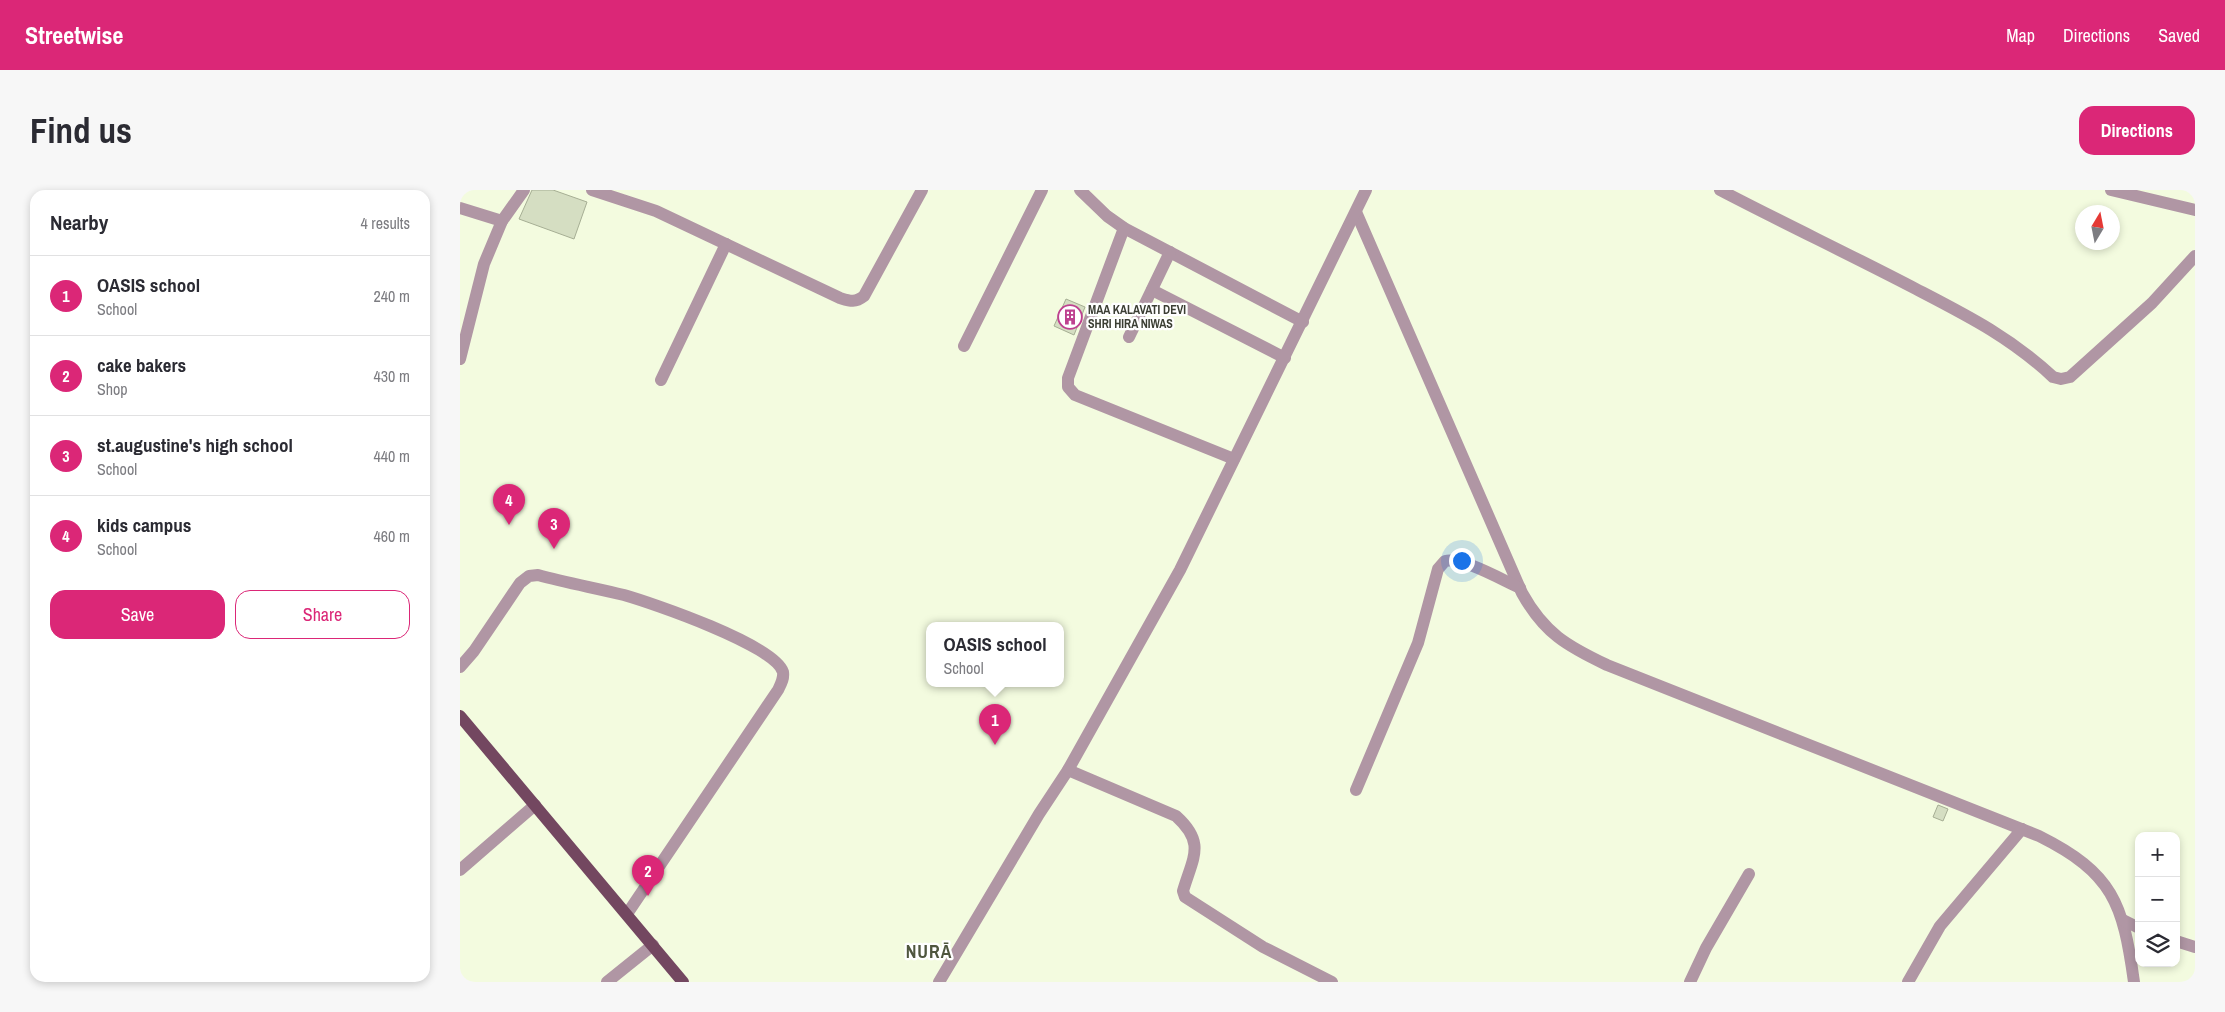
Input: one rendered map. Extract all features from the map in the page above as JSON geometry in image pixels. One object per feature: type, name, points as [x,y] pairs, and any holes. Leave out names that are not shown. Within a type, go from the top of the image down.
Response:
[{"type":"main road","points":[[460,716],[684,982]]},
{"type":"street","points":[[460,359],[484,264],[502,221],[524,190]]},
{"type":"street","points":[[592,190],[656,212],[840,298],[857,301],[864,296],[918,191]]},
{"type":"street","points":[[964,346],[1042,190]]},
{"type":"street","points":[[1080,190],[1107,216],[1124,228],[1303,322]]},
{"type":"street","points":[[939,982],[1039,814],[1068,770],[1180,570],[1366,190]]},
{"type":"street","points":[[1720,190],[1854,256],[1980,322],[2017,345],[2053,376],[2061,379],[2070,377],[2152,303],[2195,256]]},
{"type":"street","points":[[2111,190],[2130,192],[2195,210]]},
{"type":"street","points":[[460,208],[502,221]]},
{"type":"street","points":[[1356,212],[1520,588],[1532,610],[1548,630],[1571,648],[1607,665],[2022,829],[2068,850],[2089,867],[2105,884],[2121,912],[2134,982]]},
{"type":"street","points":[[1124,228],[1068,378],[1068,387],[1075,395],[1234,459]]},
{"type":"street","points":[[661,380],[726,244]]},
{"type":"street","points":[[1130,337],[1170,252]]},
{"type":"street","points":[[1152,290],[1285,358]]},
{"type":"street","points":[[1356,790],[1418,643],[1438,570],[1445,561],[1452,560],[1462,563],[1520,588]]},
{"type":"street","points":[[460,667],[474,651],[520,583],[529,576],[538,575],[623,595],[665,608],[741,639],[759,650],[780,667],[783,680],[778,690],[627,914]]},
{"type":"street","points":[[1068,770],[1176,816],[1187,825],[1195,838],[1196,847],[1183,891],[1184,897],[1263,947],[1332,982]]},
{"type":"street","points":[[460,870],[535,805]]},
{"type":"street","points":[[1908,982],[1940,926],[2022,829]]},
{"type":"street","points":[[1690,982],[1706,948],[1749,874]]},
{"type":"street","points":[[2123,920],[2135,926]]},
{"type":"street","points":[[2180,942],[2195,947]]},
{"type":"street","points":[[607,982],[653,945]]},
{"type":"building","points":[[532,190],[553,190],[587,202],[574,239],[519,219]]},
{"type":"building","name":"MAA KALAVATI DEVI SHRI HIRA NIWAS","points":[[1066,299],[1085,307],[1074,335],[1054,326]]},
{"type":"building","points":[[1938,805],[1948,809],[1943,821],[1933,817]]},
{"type":"place","name":"MAA KALAVATI DEVI SHRI HIRA NIWAS","points":[[1070,317]]},
{"type":"place","name":"kids campus","points":[[509,525]]},
{"type":"place","name":"st.augustine's high school","points":[[554,549]]},
{"type":"place","name":"OASIS school","points":[[995,745]]},
{"type":"place","name":"cake bakers","points":[[648,896]]},
{"type":"district","name":"NURĀ","points":[[929,952]]}]
